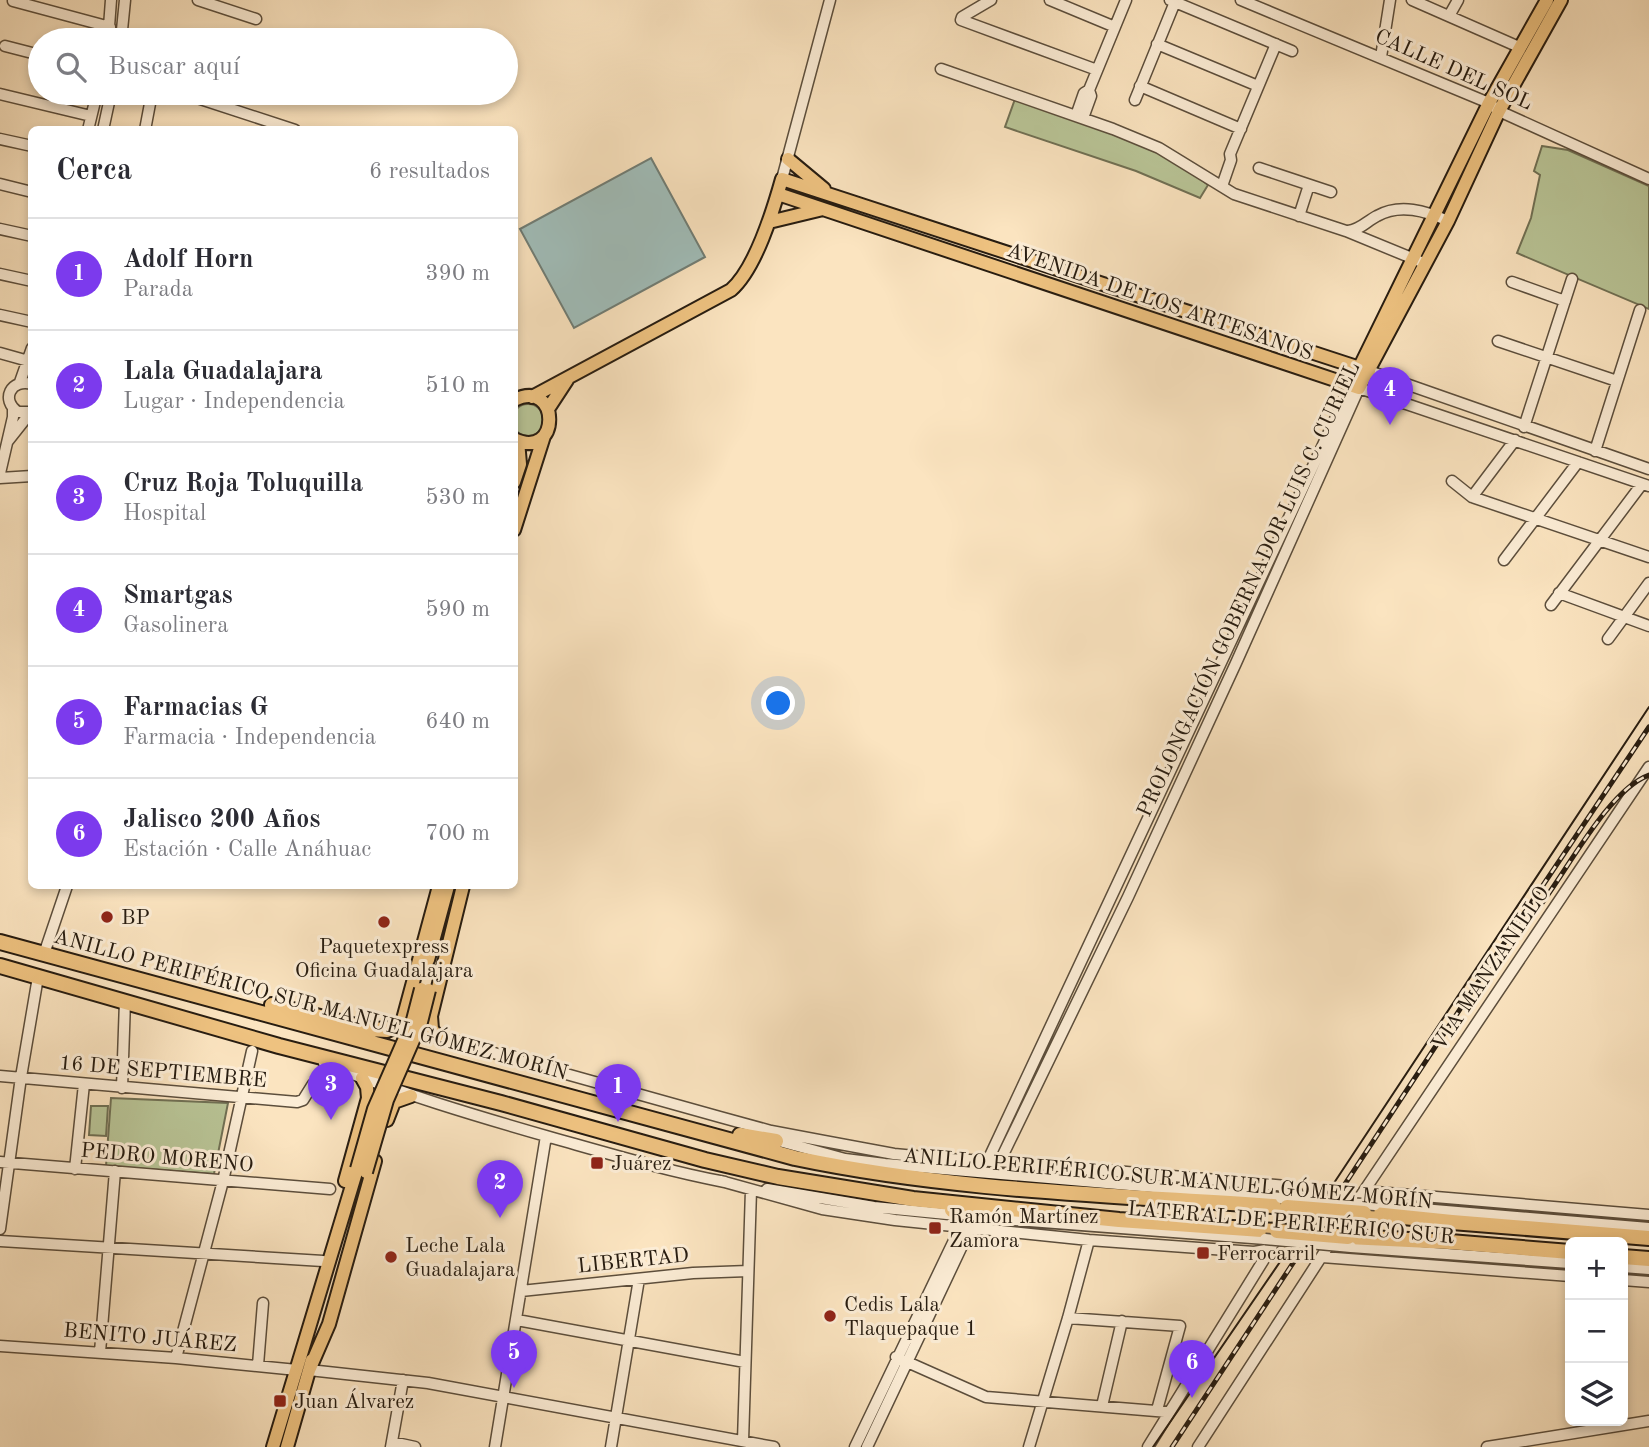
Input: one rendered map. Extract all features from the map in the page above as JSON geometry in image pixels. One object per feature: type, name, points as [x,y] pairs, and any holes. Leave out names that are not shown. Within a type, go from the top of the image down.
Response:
[{"type":"highway","name":"ANILLO PERIFÉRICO SUR MANUEL GÓMEZ MORÍN","points":[[0,942],[795,1158],[853,1170],[916,1180],[1030,1191],[1284,1202],[1370,1209],[1452,1222],[1649,1238]]},
{"type":"highway","name":"ANILLO PERIFÉRICO SUR MANUEL GÓMEZ MORÍN","points":[[0,967],[279,1046],[778,1177],[913,1199],[1272,1238],[1349,1242],[1450,1242],[1565,1252]]},
{"type":"highway","points":[[161,985],[212,992],[368,1029],[387,1030],[402,1023]]},
{"type":"highway","points":[[656,1120],[776,1141]]},
{"type":"highway","points":[[913,1199],[980,1217]]},
{"type":"highway","points":[[1628,1257],[1649,1259]]},
{"type":"main road","name":"PROLONGACIÓN GOBERNADOR LUIS C. CURIEL","points":[[1419,261],[1448,221],[1519,47],[1547,0]]},
{"type":"main road","name":"PROLONGACIÓN GOBERNADOR LUIS C. CURIEL","points":[[1355,387],[1419,261],[1435,216],[1494,107],[1561,0]]},
{"type":"main road","points":[[788,159],[829,194]]},
{"type":"main road","points":[[518,399],[532,397],[731,290],[742,281],[769,222],[782,179]]},
{"type":"main road","name":"AVENIDA DE LOS ARTESANOS","points":[[782,179],[1364,369]]},
{"type":"main road","name":"AVENIDA DE LOS ARTESANOS","points":[[778,194],[1355,387]]},
{"type":"main road","points":[[769,222],[823,209]]},
{"type":"main road","points":[[931,244],[937,230]]},
{"type":"main road","points":[[1021,274],[1026,258]]},
{"type":"main road","points":[[548,409],[571,376]]},
{"type":"main road","points":[[518,517],[550,423],[548,409],[544,403],[532,397]]},
{"type":"main road","points":[[518,440],[531,442],[544,436]]},
{"type":"main road","points":[[518,452],[518,470]]},
{"type":"main road","points":[[402,1023],[438,889]]},
{"type":"main road","points":[[425,990],[447,889]]},
{"type":"main road","points":[[287,1447],[306,1369],[366,1168],[374,1109],[425,990],[456,889]]},
{"type":"main road","points":[[437,1035],[431,1024],[432,1009],[462,889]]},
{"type":"main road","points":[[408,1003],[419,1010],[432,1009]]},
{"type":"main road","points":[[273,1447],[306,1369],[304,1335],[307,1318],[362,1121],[368,1092],[362,1078]]},
{"type":"main road","points":[[306,1344],[366,1168],[394,1102],[411,1096]]},
{"type":"main road","points":[[362,1121],[370,1113],[377,1113],[384,1119],[385,1126]]},
{"type":"main road","points":[[352,1156],[366,1168]]},
{"type":"street","points":[[13,1],[110,27],[111,0]]},
{"type":"street","points":[[122,28],[125,0]]},
{"type":"street","points":[[198,0],[256,19]]},
{"type":"street","points":[[782,179],[830,0]]},
{"type":"street","points":[[991,0],[961,20],[1097,70]]},
{"type":"street","points":[[1050,0],[1115,27]]},
{"type":"street","points":[[1079,117],[1084,93],[1089,90],[1126,0]]},
{"type":"street","name":"CALLE DEL SOL","points":[[1241,0],[1262,4],[1649,179]]},
{"type":"street","points":[[1381,57],[1390,0]]},
{"type":"street","points":[[1412,0],[1519,47]]},
{"type":"street","points":[[1449,16],[1458,0]]},
{"type":"street","points":[[1135,100],[1172,1],[1292,51]]},
{"type":"street","points":[[1157,44],[1258,86]]},
{"type":"street","points":[[1219,184],[1224,159],[1230,154],[1276,44]]},
{"type":"street","points":[[5,46],[28,52]]},
{"type":"street","points":[[941,69],[1159,148],[1234,194],[1346,231],[1419,261]]},
{"type":"street","points":[[1140,86],[1241,129]]},
{"type":"street","points":[[0,94],[28,101]]},
{"type":"street","points":[[46,105],[91,116]]},
{"type":"street","points":[[89,126],[94,105]]},
{"type":"street","points":[[104,126],[108,105]]},
{"type":"street","points":[[146,126],[150,105]]},
{"type":"street","points":[[219,105],[283,126]]},
{"type":"street","points":[[0,139],[28,145]]},
{"type":"street","points":[[1259,168],[1331,192]]},
{"type":"street","points":[[0,184],[28,191]]},
{"type":"street","points":[[1299,216],[1309,185]]},
{"type":"street","points":[[1346,231],[1356,230],[1377,216],[1396,209],[1416,211],[1448,221]]},
{"type":"street","points":[[0,229],[28,235]]},
{"type":"street","points":[[0,274],[28,280]]},
{"type":"street","points":[[1524,427],[1572,279]]},
{"type":"street","points":[[1513,282],[1565,301]]},
{"type":"street","points":[[1595,451],[1640,310]]},
{"type":"street","points":[[0,315],[28,321]]},
{"type":"street","points":[[1498,341],[1617,381]]},
{"type":"street","points":[[0,353],[28,361]]},
{"type":"street","points":[[28,366],[8,398],[13,408],[0,475],[28,476]]},
{"type":"street","name":"AVENIDA DE LOS ARTESANOS","points":[[1364,369],[1649,469]]},
{"type":"street","points":[[20,382],[28,383]]},
{"type":"street","name":"AVENIDA DE LOS ARTESANOS","points":[[1355,387],[1646,485]]},
{"type":"street","name":"PROLONGACIÓN GOBERNADOR LUIS C. CURIEL","points":[[988,1160],[1355,387]]},
{"type":"street","name":"PROLONGACIÓN GOBERNADOR LUIS C. CURIEL","points":[[1000,1161],[1128,897],[1236,663],[1355,387]]},
{"type":"street","points":[[13,408],[28,413]]},
{"type":"street","points":[[8,442],[28,416]]},
{"type":"street","points":[[1472,497],[1516,440]]},
{"type":"street","points":[[1561,456],[1566,441]]},
{"type":"street","points":[[1504,560],[1578,462]]},
{"type":"street","points":[[1452,481],[1472,497],[1649,557]]},
{"type":"street","points":[[1551,605],[1599,540],[1646,485]]},
{"type":"street","points":[[1608,639],[1649,583]]},
{"type":"street","points":[[1559,593],[1649,626]]},
{"type":"street","name":"VIA MANZANILLO","points":[[1198,1447],[1364,1191],[1649,767]]},
{"type":"street","points":[[44,954],[66,889]]},
{"type":"street","points":[[0,1229],[5,1163],[38,977]]},
{"type":"street","points":[[122,1088],[125,1001]]},
{"type":"street","points":[[402,1023],[771,1131],[894,1154],[1287,1186],[1296,1190],[1302,1201],[1272,1238],[1148,1447]]},
{"type":"street","points":[[279,1046],[411,1096],[667,1170],[721,1181],[822,1209],[965,1228],[1254,1252],[1266,1250],[1272,1238]]},
{"type":"street","points":[[176,1357],[223,1181],[252,1051]]},
{"type":"street","name":"16 DE SEPTIEMBRE","points":[[0,1076],[240,1099],[301,1102],[313,1084]]},
{"type":"street","points":[[75,1169],[84,1084]]},
{"type":"street","name":"LATERAL DE PERIFÉRICO SUR","points":[[720,1117],[776,1141],[845,1158],[1284,1202]]},
{"type":"street","points":[[495,1447],[546,1136]]},
{"type":"street","name":"PEDRO MORENO","points":[[5,1163],[330,1189]]},
{"type":"street","points":[[100,1352],[115,1171]]},
{"type":"street","name":"LATERAL DE PERIFÉRICO SUR","points":[[721,1181],[874,1207],[1272,1238]]},
{"type":"street","points":[[743,1441],[751,1190]]},
{"type":"street","points":[[1364,1191],[1649,1215]]},
{"type":"street","name":"LATERAL DE PERIFÉRICO SUR","points":[[1370,1209],[1649,1227]]},
{"type":"street","points":[[855,1447],[879,1407],[965,1228]]},
{"type":"street","points":[[1029,1447],[1089,1240]]},
{"type":"street","points":[[0,1241],[323,1262]]},
{"type":"street","name":"LATERAL DE PERIFÉRICO SUR","points":[[1349,1242],[1565,1263]]},
{"type":"street","points":[[1322,1257],[1565,1276]]},
{"type":"street","points":[[1628,1267],[1649,1269]]},
{"type":"street","name":"LIBERTAD","points":[[521,1291],[748,1271]]},
{"type":"street","points":[[611,1447],[639,1279]]},
{"type":"street","points":[[1628,1280],[1649,1282]]},
{"type":"street","points":[[258,1365],[263,1303]]},
{"type":"street","points":[[1068,1318],[1181,1326],[1157,1410]]},
{"type":"street","points":[[517,1320],[746,1362]]},
{"type":"street","points":[[1102,1406],[1122,1321]]},
{"type":"street","name":"BENITO JUÁREZ","points":[[0,1346],[176,1357],[403,1380],[774,1447]]},
{"type":"street","points":[[901,1359],[976,1395],[1168,1412]]},
{"type":"street","points":[[403,1380],[392,1445],[415,1447]]},
{"type":"street","points":[[867,1447],[879,1407]]},
{"type":"street","points":[[1487,1447],[1649,1420]]},
{"type":"green space","points":[[1015,99],[1142,145],[1189,170],[1208,185],[1200,198],[1136,171],[1005,127]]},
{"type":"green space","points":[[1542,146],[1568,150],[1649,186],[1649,309],[1517,253],[1531,218],[1540,175],[1534,171]]},
{"type":"green space","points":[[522,405],[534,405],[543,414],[543,426],[534,435],[522,435],[518,432],[518,408]]},
{"type":"green space","points":[[111,1098],[228,1103],[214,1174],[106,1166]]},
{"type":"green space","points":[[91,1106],[108,1106],[106,1136],[89,1135]]},
{"type":"water","points":[[651,158],[705,257],[574,328],[520,229]]},
{"type":"tram line","points":[[1153,1447],[1330,1189],[1649,707]]},
{"type":"railway","points":[[1172,1447],[1649,727]]},
{"type":"railway","points":[[1539,907],[1589,833],[1618,797],[1649,775]]},
{"type":"place","name":"Smartgas","points":[[1390,425]]},
{"type":"place","name":"BP","points":[[107,917]]},
{"type":"place","name":"Paquetexpress Oficina Guadalajara","points":[[384,922]]},
{"type":"place","name":"Cruz Roja Toluquilla","points":[[331,1120]]},
{"type":"place","name":"Adolf Horn","points":[[618,1122]]},
{"type":"place","name":"Juárez","points":[[597,1163]]},
{"type":"place","name":"Lala Guadalajara","points":[[500,1218]]},
{"type":"place","name":"Ramón Martínez Zamora","points":[[935,1228]]},
{"type":"place","name":"Ferrocarril","points":[[1203,1253]]},
{"type":"place","name":"Leche Lala Guadalajara","points":[[391,1257]]},
{"type":"place","name":"Cedis Lala Tlaquepaque 1","points":[[830,1316]]},
{"type":"place","name":"Farmacias G","points":[[514,1388]]},
{"type":"place","name":"Jalisco 200 Años","points":[[1192,1398]]},
{"type":"place","name":"Juan Álvarez","points":[[280,1401]]}]
